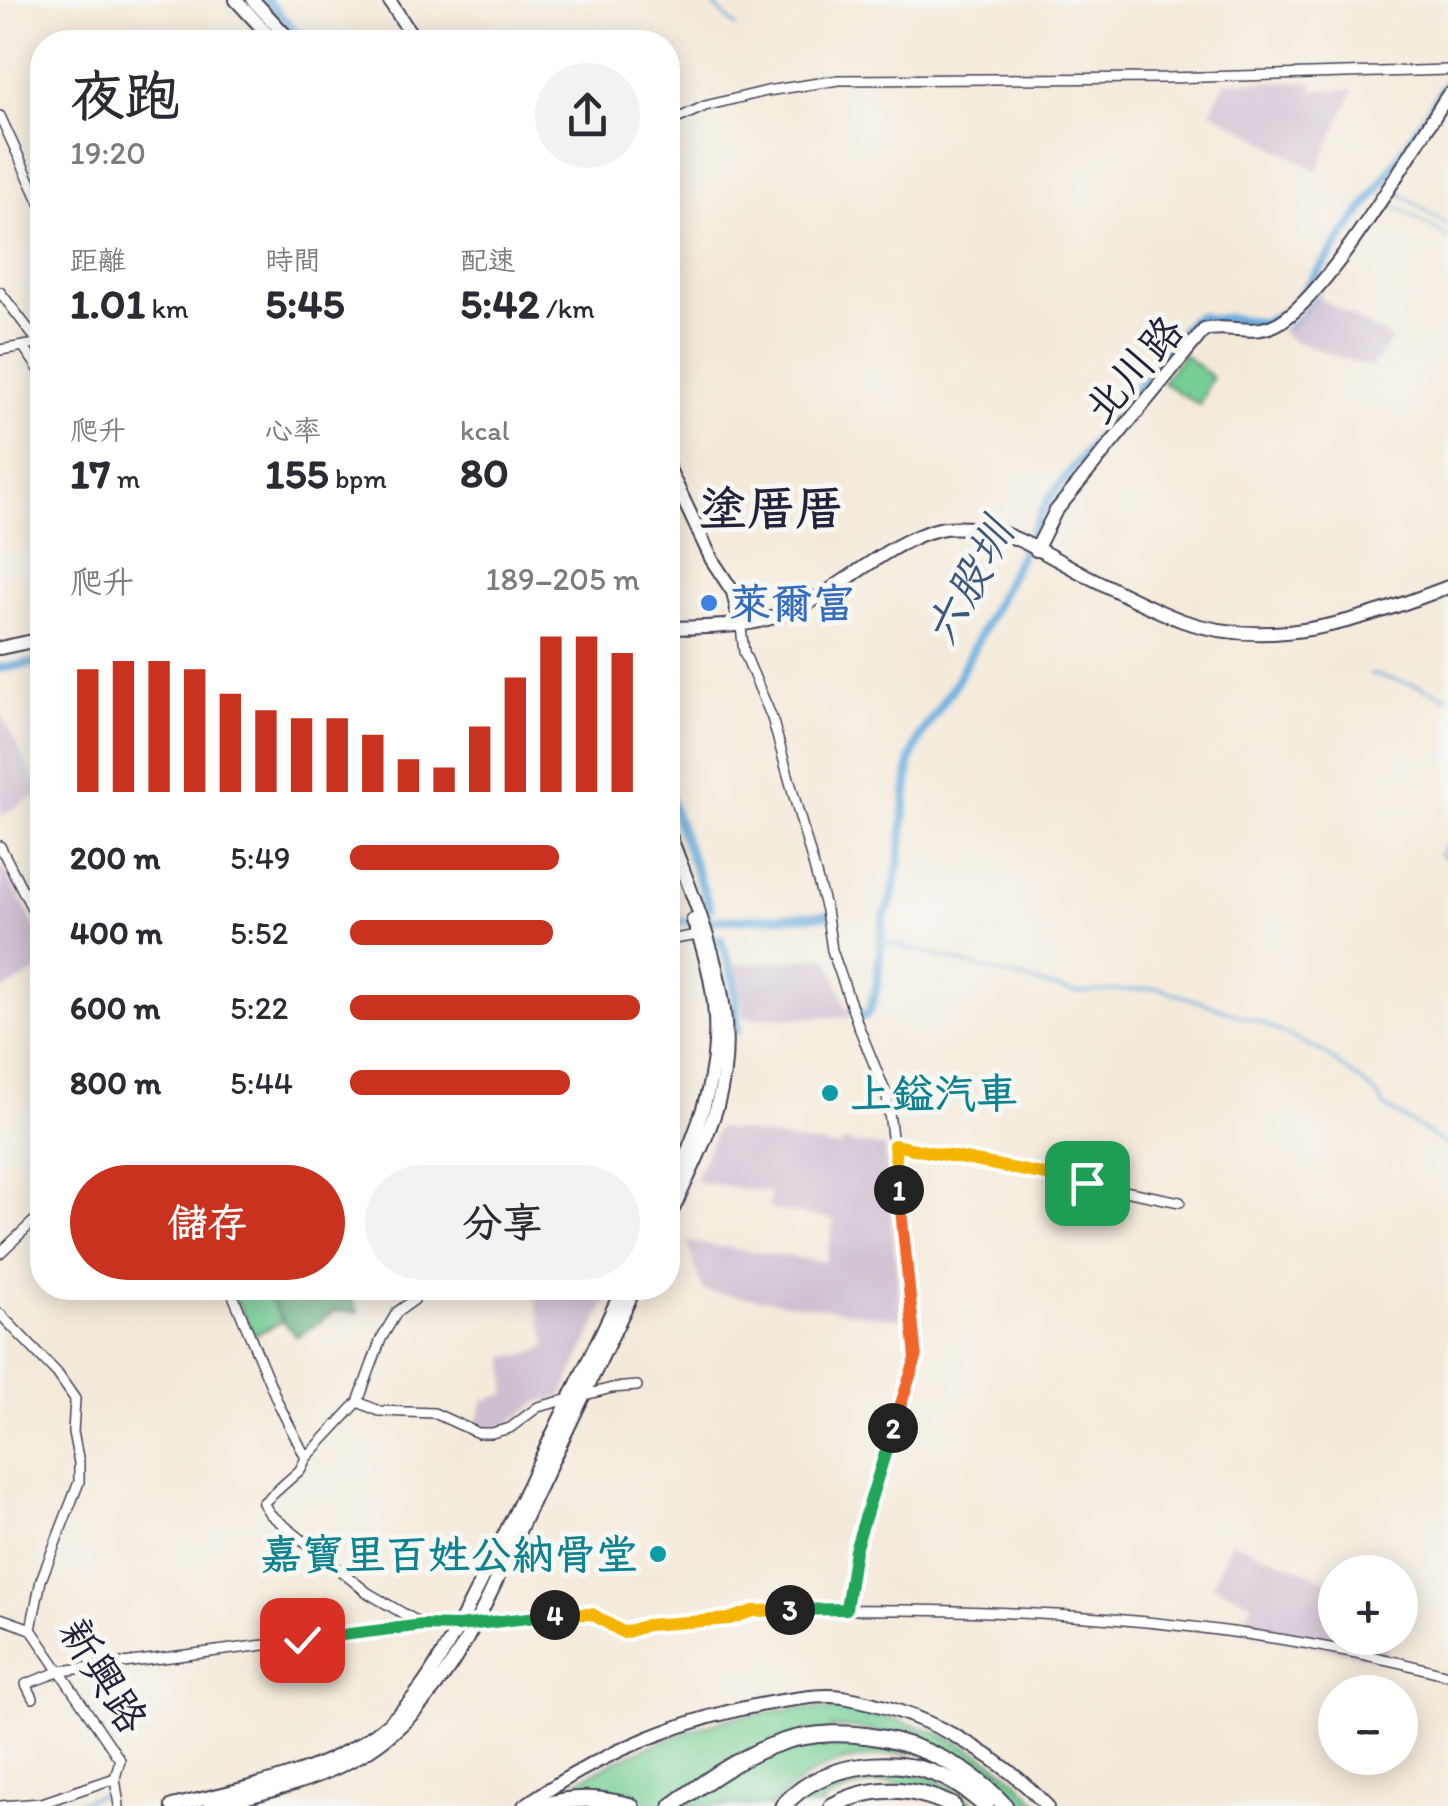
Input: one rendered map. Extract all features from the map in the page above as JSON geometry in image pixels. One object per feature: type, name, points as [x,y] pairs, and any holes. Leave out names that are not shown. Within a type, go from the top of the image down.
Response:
[{"type":"highway","points":[[672,1806],[721,1772],[773,1745],[815,1734],[910,1745],[964,1770],[1004,1806]]},
{"type":"highway","points":[[783,1806],[808,1786],[845,1769],[885,1765],[906,1766],[940,1776],[986,1806]]},
{"type":"highway","points":[[832,1806],[871,1790],[893,1788],[953,1806]]},
{"type":"highway","points":[[544,1806],[587,1798],[630,1806]]},
{"type":"street","points":[[236,0],[264,30]]},
{"type":"street","points":[[252,0],[281,30]]},
{"type":"street","points":[[389,0],[408,30]]},
{"type":"street","points":[[680,117],[705,106],[767,91],[839,80],[1167,78],[1448,70]]},
{"type":"street","name":"北川路","points":[[1036,550],[1055,512],[1204,330],[1218,326],[1267,328],[1294,314],[1310,298],[1385,193],[1448,94]]},
{"type":"street","points":[[0,116],[30,181]]},
{"type":"street","points":[[0,292],[30,329]]},
{"type":"street","points":[[0,350],[30,345]]},
{"type":"street","points":[[23,346],[30,356]]},
{"type":"street","points":[[680,492],[712,560],[734,592],[744,652],[772,718],[846,994],[888,1096],[916,1358],[855,1550],[846,1609]]},
{"type":"street","points":[[680,628],[741,627],[806,604],[904,543],[940,528],[983,528],[1188,622],[1258,633],[1296,633],[1329,626],[1448,587]]},
{"type":"street","points":[[0,648],[30,642]]},
{"type":"street","points":[[0,846],[30,905]]},
{"type":"street","points":[[680,868],[692,907]]},
{"type":"street","points":[[680,880],[724,993],[725,1066],[707,1134],[680,1194]]},
{"type":"street","points":[[680,938],[702,933]]},
{"type":"street","points":[[680,1169],[698,1129],[714,1064],[714,1000],[702,933]]},
{"type":"street","points":[[894,1145],[1180,1202]]},
{"type":"street","points":[[0,1253],[30,1224]]},
{"type":"street","points":[[235,1300],[306,1458]]},
{"type":"street","points":[[414,1300],[397,1312],[381,1339],[358,1402],[306,1458],[300,1470],[263,1502],[270,1514],[368,1593],[423,1625]]},
{"type":"street","points":[[172,1806],[282,1778],[329,1760],[395,1718],[426,1683],[486,1575],[617,1300]]},
{"type":"street","points":[[211,1806],[284,1788],[327,1772],[388,1737],[442,1681],[474,1624],[629,1300]]},
{"type":"street","name":"新興路","points":[[0,1314],[57,1372],[75,1399],[73,1432],[79,1482],[41,1580],[32,1629],[120,1760],[115,1778],[119,1806]]},
{"type":"street","points":[[358,1402],[379,1411],[434,1413],[478,1434],[492,1434],[510,1428],[538,1407],[584,1394],[638,1386]]},
{"type":"street","points":[[33,1698],[26,1684],[61,1671],[423,1625],[458,1626],[524,1616],[592,1614],[624,1633],[647,1625],[729,1619],[753,1611],[846,1609],[1042,1614],[1158,1624],[1320,1648],[1448,1675]]},
{"type":"street","points":[[0,1618],[32,1629]]},
{"type":"street","points":[[524,1806],[588,1765],[630,1745],[729,1710],[809,1696],[842,1697],[928,1723],[982,1749],[1047,1806]]},
{"type":"street","points":[[0,1806],[42,1803],[115,1778]]},
{"type":"shaded area","points":[[1225,81],[1314,82],[1314,91],[1354,89],[1317,171],[1211,111]]},
{"type":"shaded area","points":[[1313,295],[1392,339],[1371,368],[1294,341],[1280,331]]},
{"type":"shaded area","points":[[0,711],[30,771],[30,799],[0,816]]},
{"type":"shaded area","points":[[0,862],[30,917],[30,976],[0,992]]},
{"type":"shaded area","points":[[828,957],[850,1017],[745,1018],[732,965]]},
{"type":"shaded area","points":[[717,1128],[840,1148],[843,1142],[885,1148],[901,1319],[703,1291],[687,1242],[826,1262],[834,1220],[769,1209],[771,1193],[694,1181]]},
{"type":"shaded area","points":[[536,1300],[607,1300],[561,1398],[541,1401],[504,1426],[476,1426],[484,1400],[506,1394],[506,1357],[537,1352],[547,1344]]},
{"type":"shaded area","points":[[1231,1541],[1318,1576],[1318,1646],[1242,1631],[1252,1603],[1213,1584]]},
{"type":"green space","points":[[1183,354],[1212,377],[1199,405],[1162,382]]},
{"type":"green space","points":[[235,1300],[270,1300],[283,1321],[254,1335]]},
{"type":"green space","points":[[270,1300],[352,1300],[359,1312],[335,1311],[297,1337]]},
{"type":"green space","points":[[801,1708],[867,1714],[932,1731],[991,1761],[1041,1806],[1012,1806],[973,1772],[907,1739],[832,1727],[832,1741],[870,1742],[914,1753],[854,1759],[822,1769],[774,1806],[649,1806],[613,1795],[583,1793],[563,1795],[534,1806],[603,1768],[674,1736],[733,1718]]},
{"type":"green space","points":[[891,1770],[933,1777],[981,1806],[907,1785],[878,1784],[850,1790],[823,1803],[824,1806],[793,1806],[839,1779]]},
{"type":"waterway","points":[[266,0],[294,30]]},
{"type":"waterway","points":[[708,0],[736,27]]},
{"type":"waterway","name":"六股圳","points":[[853,1011],[865,1016],[877,986],[883,921],[900,857],[910,761],[921,735],[955,684],[1049,499],[1191,320],[1200,316],[1263,323],[1291,309],[1383,182],[1448,81]]},
{"type":"waterway","points":[[1392,188],[1448,226]]},
{"type":"waterway","points":[[1387,201],[1448,237]]},
{"type":"waterway","points":[[1288,329],[1321,293]]},
{"type":"waterway","name":"六股圳","points":[[0,668],[30,664]]},
{"type":"waterway","points":[[1370,674],[1448,697]]},
{"type":"waterway","points":[[680,827],[710,908]]},
{"type":"waterway","points":[[1448,843],[1439,855],[1448,858]]},
{"type":"waterway","name":"六股圳","points":[[680,921],[829,915]]},
{"type":"waterway","points":[[720,938],[734,979],[737,1030]]},
{"type":"waterway","points":[[881,941],[1075,993],[1159,988],[1257,1021],[1321,1051],[1377,1094],[1384,1106],[1448,1146]]},
{"type":"waterway","points":[[67,1806],[109,1792]]},
{"type":"place","name":"萊爾富","points":[[709,603]]},
{"type":"place","name":"上鎰汽車","points":[[830,1093]]},
{"type":"place","name":"嘉寶里百姓公納骨堂","points":[[658,1554]]},
{"type":"district","name":"塗厝厝","points":[[771,508]]},
{"type":"route","points":[[302,1640],[423,1625],[458,1626],[524,1616],[592,1614],[624,1633],[647,1625],[729,1619],[753,1611],[846,1609],[855,1550],[916,1358],[894,1145],[1087,1183]]}]
